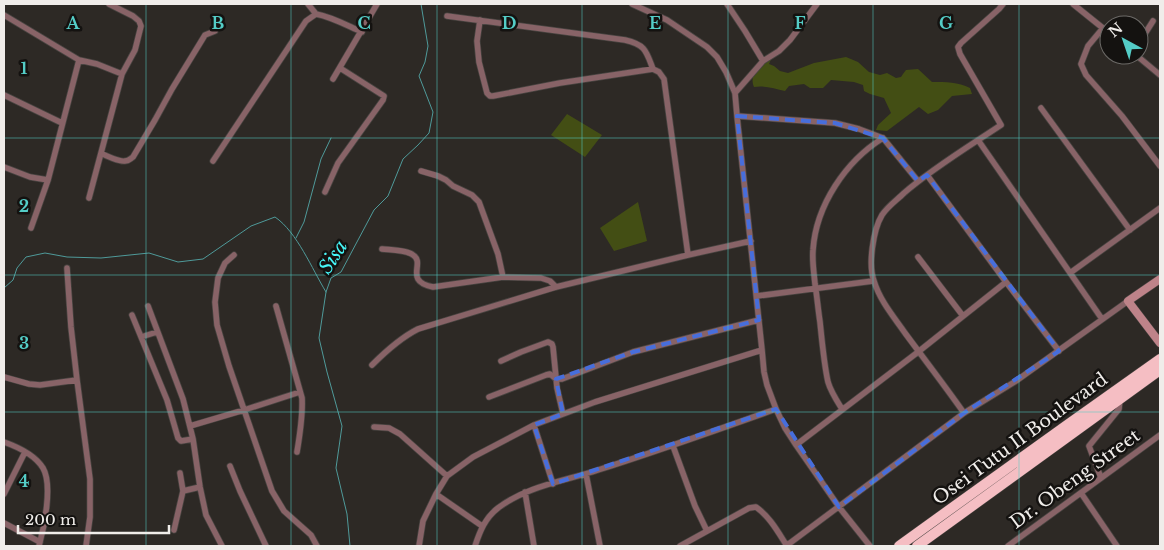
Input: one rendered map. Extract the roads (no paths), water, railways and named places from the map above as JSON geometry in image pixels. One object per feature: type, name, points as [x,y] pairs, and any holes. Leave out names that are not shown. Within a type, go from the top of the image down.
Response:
[{"type":"highway","name":"Osei Tutu II Boulevard","points":[[899,546],[1160,359]]},
{"type":"highway","name":"Osei Tutu II Boulevard","points":[[917,546],[1160,370]]},
{"type":"street","points":[[89,198],[122,74],[135,50],[141,26],[139,21],[133,16],[109,4]]},
{"type":"street","points":[[308,4],[316,14],[331,17],[362,32]]},
{"type":"street","points":[[333,79],[377,4]]},
{"type":"street","points":[[632,4],[667,20],[707,47],[726,72],[735,93],[764,372],[770,397],[796,445],[839,507],[870,546]]},
{"type":"street","points":[[727,4],[746,31],[762,61]]},
{"type":"street","points":[[735,93],[762,61],[779,51],[790,40],[817,4]]},
{"type":"street","points":[[964,413],[918,352],[883,301],[873,281],[872,248],[877,227],[882,215],[889,207],[918,181],[1000,126],[960,54],[958,47],[1000,9],[1003,4]]},
{"type":"street","points":[[1074,4],[1099,25]]},
{"type":"street","points":[[4,14],[79,60],[97,64],[122,74]]},
{"type":"street","points":[[213,161],[306,21],[316,14]]},
{"type":"street","points":[[447,16],[635,42],[642,46],[653,69]]},
{"type":"street","points":[[480,20],[477,41],[479,62],[490,96],[653,69],[659,72],[664,79],[688,255]]},
{"type":"street","points":[[1149,27],[1153,21]]},
{"type":"street","points":[[101,153],[125,161],[133,156],[205,35],[215,31]]},
{"type":"street","points":[[1099,33],[1088,46],[1081,64],[1086,75],[1122,116],[1160,166]]},
{"type":"street","points":[[31,228],[48,180],[79,60]]},
{"type":"street","points":[[1148,65],[1160,75]]},
{"type":"street","points":[[325,192],[338,163],[384,96],[340,68]]},
{"type":"street","points":[[4,95],[62,122]]},
{"type":"street","points":[[1041,108],[1130,230]]},
{"type":"street","points":[[737,116],[835,123],[859,128],[883,138],[918,181]]},
{"type":"street","points":[[842,409],[828,383],[812,250],[824,204],[839,179],[858,157],[871,145],[883,138]]},
{"type":"street","points":[[978,140],[1102,319]]},
{"type":"street","points":[[4,167],[48,180]]},
{"type":"street","points":[[421,171],[446,180],[453,186],[472,195],[479,202],[498,254],[503,277]]},
{"type":"street","points":[[927,175],[1059,351]]},
{"type":"street","points":[[1070,273],[1160,208]]},
{"type":"street","points":[[372,365],[406,334],[418,329],[556,287],[751,241]]},
{"type":"street","points":[[382,249],[411,253],[417,259],[416,275],[418,281],[433,287],[503,277],[541,278],[550,281],[556,287]]},
{"type":"street","points":[[234,254],[225,263],[218,278],[215,302],[217,325],[226,358],[272,492],[284,511],[311,535],[316,546]]},
{"type":"street","points":[[918,257],[963,316]]},
{"type":"street","points":[[67,268],[71,327],[90,479],[90,517],[86,546]]},
{"type":"street","points":[[680,546],[749,508],[756,507],[771,522],[787,546],[964,413],[1016,381],[1160,278]]},
{"type":"street","points":[[757,296],[873,281]]},
{"type":"street","points":[[796,445],[1006,282]]},
{"type":"street","points":[[1128,301],[1157,334],[1160,343]]},
{"type":"street","points":[[148,306],[183,399],[193,439],[206,515],[222,546]]},
{"type":"street","points":[[276,306],[300,392],[303,410],[297,452]]},
{"type":"street","points":[[132,315],[166,400],[178,438],[181,441],[193,439]]},
{"type":"street","points":[[489,397],[546,374],[550,374],[556,379],[570,377],[633,352],[759,320]]},
{"type":"street","points":[[141,337],[157,332]]},
{"type":"street","points":[[501,361],[548,342],[554,346],[557,388],[563,414]]},
{"type":"street","points":[[419,546],[423,521],[436,494],[447,476],[473,457],[534,425],[563,414],[762,350]]},
{"type":"street","points":[[4,377],[40,385],[77,380]]},
{"type":"street","points":[[190,426],[300,392]]},
{"type":"street","points":[[1101,478],[1089,446],[1119,409],[1120,399]]},
{"type":"street","points":[[475,546],[482,526],[498,508],[526,492],[673,446],[776,410]]},
{"type":"street","points":[[534,425],[553,484]]},
{"type":"street","points":[[374,427],[389,428],[400,434],[447,476]]},
{"type":"street","name":"Dr. Obeng Street","points":[[1008,546],[1160,435]]},
{"type":"street","points":[[4,442],[25,452],[45,472],[47,507],[40,544],[4,523]]},
{"type":"street","points":[[673,446],[695,506],[707,531]]},
{"type":"street","points":[[4,494],[25,452]]},
{"type":"street","points":[[230,466],[266,546]]},
{"type":"street","points":[[174,530],[183,491],[180,473]]},
{"type":"street","points":[[586,474],[600,546]]},
{"type":"street","points":[[183,491],[200,487]]},
{"type":"street","points":[[526,492],[534,546]]},
{"type":"street","points":[[1081,493],[1117,546]]},
{"type":"street","points":[[436,494],[482,526]]},
{"type":"waterway","name":"Sisa","points":[[350,546],[347,514],[336,468],[342,426],[319,338],[326,292],[331,278],[341,272],[374,210],[388,196],[403,159],[429,133],[433,112],[419,76],[425,62],[428,46],[421,4]]},
{"type":"waterway","points":[[296,238],[304,222],[321,159],[331,138]]},
{"type":"waterway","points":[[4,288],[13,280],[17,268],[26,257],[45,253],[67,257],[101,258],[149,253],[178,262],[203,259],[251,226],[275,217],[297,241],[326,292]]}]
